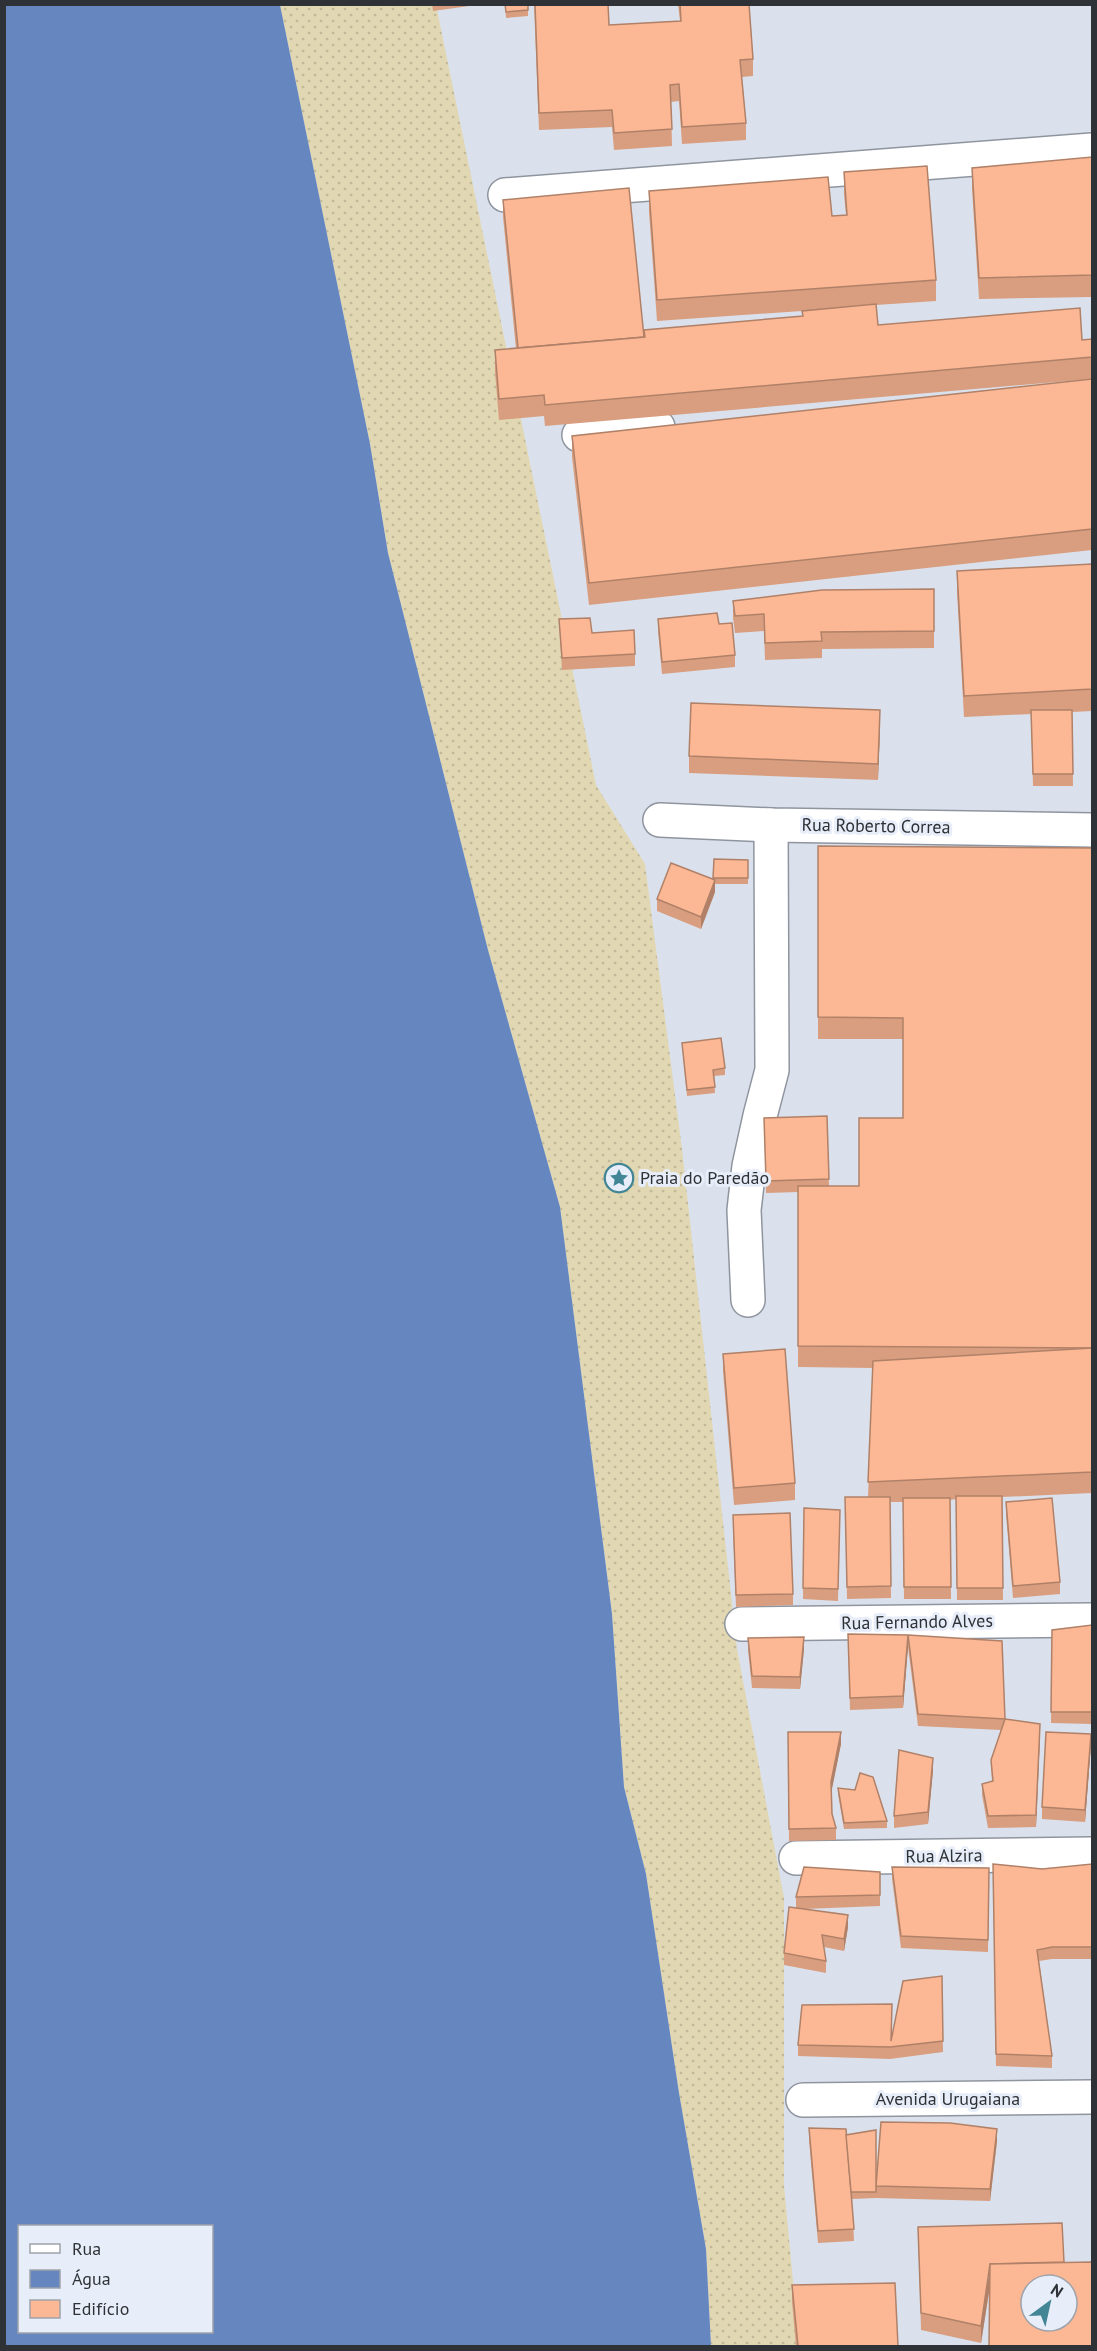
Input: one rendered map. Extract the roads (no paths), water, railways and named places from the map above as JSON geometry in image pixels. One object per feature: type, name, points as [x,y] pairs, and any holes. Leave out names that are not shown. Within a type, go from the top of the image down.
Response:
[{"type":"street","points":[[505,195],[1092,150]]},
{"type":"street","points":[[579,435],[684,424]]},
{"type":"street","name":"Rua Roberto Correa","points":[[660,820],[771,825],[1092,830]]},
{"type":"street","points":[[748,1300],[744,1210],[755,1136],[772,1070],[771,825]]},
{"type":"street","name":"Rua Fernando Alves","points":[[742,1624],[1092,1620]]},
{"type":"street","name":"Rua Alzira","points":[[796,1858],[1092,1854]]},
{"type":"street","name":"Avenida Urugaiana","points":[[803,2100],[1092,2097]]},
{"type":"water","points":[[5,4],[280,5],[370,444],[388,553],[488,950],[560,1207],[612,1614],[624,1787],[646,1874],[679,2093],[706,2249],[711,2346],[5,2346]]},
{"type":"place","name":"Praia do Paredão","points":[[619,1178]]}]
